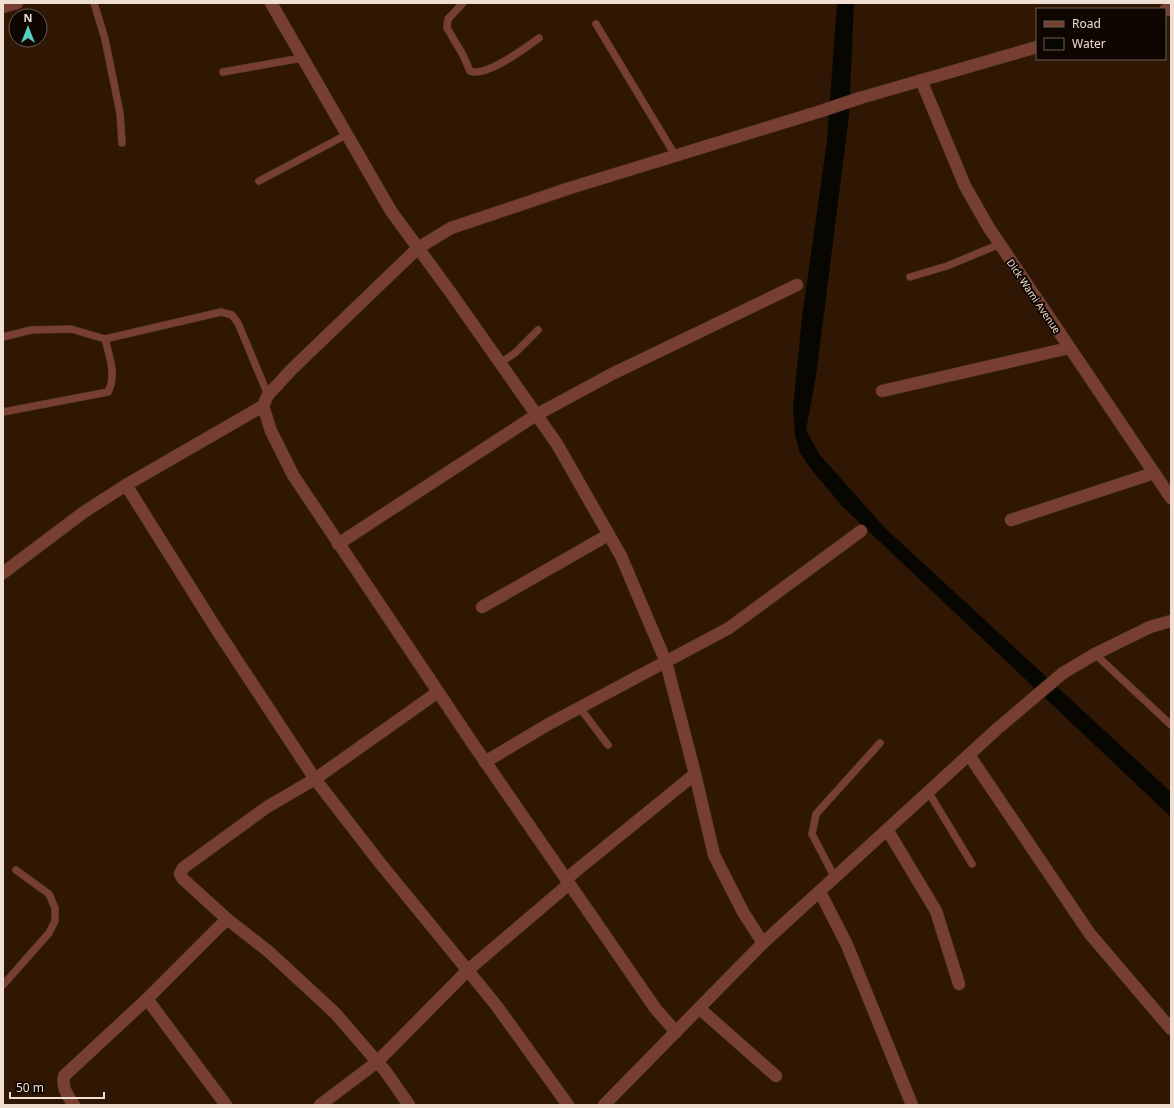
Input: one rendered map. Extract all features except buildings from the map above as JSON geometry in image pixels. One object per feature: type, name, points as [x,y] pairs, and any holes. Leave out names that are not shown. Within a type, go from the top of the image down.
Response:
[{"type":"street","points":[[3,7],[17,3]]},
{"type":"street","points":[[271,3],[390,211],[500,362],[557,444],[620,556],[666,662],[714,855],[743,912],[763,943]]},
{"type":"street","points":[[3,573],[84,512],[266,400],[291,370],[418,248],[451,228],[675,155],[860,98],[1036,47]]},
{"type":"street","name":"Dick Wami Avenue","points":[[921,80],[966,186],[1000,244],[1171,498]]},
{"type":"street","points":[[338,544],[536,415],[612,374],[797,285]]},
{"type":"street","points":[[882,391],[1069,348]]},
{"type":"street","points":[[266,400],[271,430],[293,475],[485,762],[655,1008],[676,1032]]},
{"type":"street","points":[[1011,520],[1154,473]]},
{"type":"street","points":[[126,485],[216,630],[315,779],[380,863],[496,1005],[568,1105]]},
{"type":"street","points":[[485,762],[580,708],[729,628],[861,531]]},
{"type":"street","points":[[482,606],[608,535]]},
{"type":"street","points":[[604,1105],[763,943],[888,831],[969,755],[1063,673],[1095,654],[1150,627],[1171,621]]},
{"type":"street","points":[[409,1105],[377,1062],[335,1013],[304,982],[227,919],[183,879],[180,874],[183,868],[268,806],[315,779],[438,692]]},
{"type":"street","points":[[969,755],[1090,934],[1171,1029]]},
{"type":"street","points":[[320,1105],[377,1062],[468,970],[568,881],[695,774]]},
{"type":"street","points":[[888,831],[936,911],[959,984]]},
{"type":"street","points":[[820,892],[847,945],[912,1105]]},
{"type":"street","points":[[74,1105],[66,1094],[63,1084],[64,1076],[147,999],[227,919]]},
{"type":"street","points":[[147,999],[226,1105]]},
{"type":"street","points":[[699,1008],[776,1076]]},
{"type":"lane","points":[[94,3],[106,39],[120,113],[122,143]]},
{"type":"lane","points":[[462,3],[448,19],[447,28],[463,54],[470,71],[474,73],[480,73],[513,57],[539,38]]},
{"type":"lane","points":[[596,24],[675,155]]},
{"type":"lane","points":[[223,72],[302,58]]},
{"type":"lane","points":[[258,181],[346,135]]},
{"type":"lane","points":[[910,277],[947,266],[1000,244]]},
{"type":"lane","points":[[3,337],[31,330],[71,329],[105,339],[221,312],[232,315],[238,323],[266,400]]},
{"type":"lane","points":[[500,362],[515,353],[538,330]]},
{"type":"lane","points":[[3,412],[108,392],[111,386],[112,369],[105,339]]},
{"type":"lane","points":[[1095,654],[1171,725]]},
{"type":"lane","points":[[580,708],[608,745]]},
{"type":"lane","points":[[835,878],[812,834],[816,814],[880,743]]},
{"type":"lane","points":[[929,793],[972,864]]},
{"type":"lane","points":[[3,985],[49,933],[55,921],[55,908],[49,894],[16,870]]},
{"type":"water","points":[[837,3],[854,3],[849,115],[816,376],[806,430],[819,454],[885,528],[1171,792],[1171,817],[842,506],[811,469],[800,453],[795,435],[793,408],[802,318],[827,141]]}]
